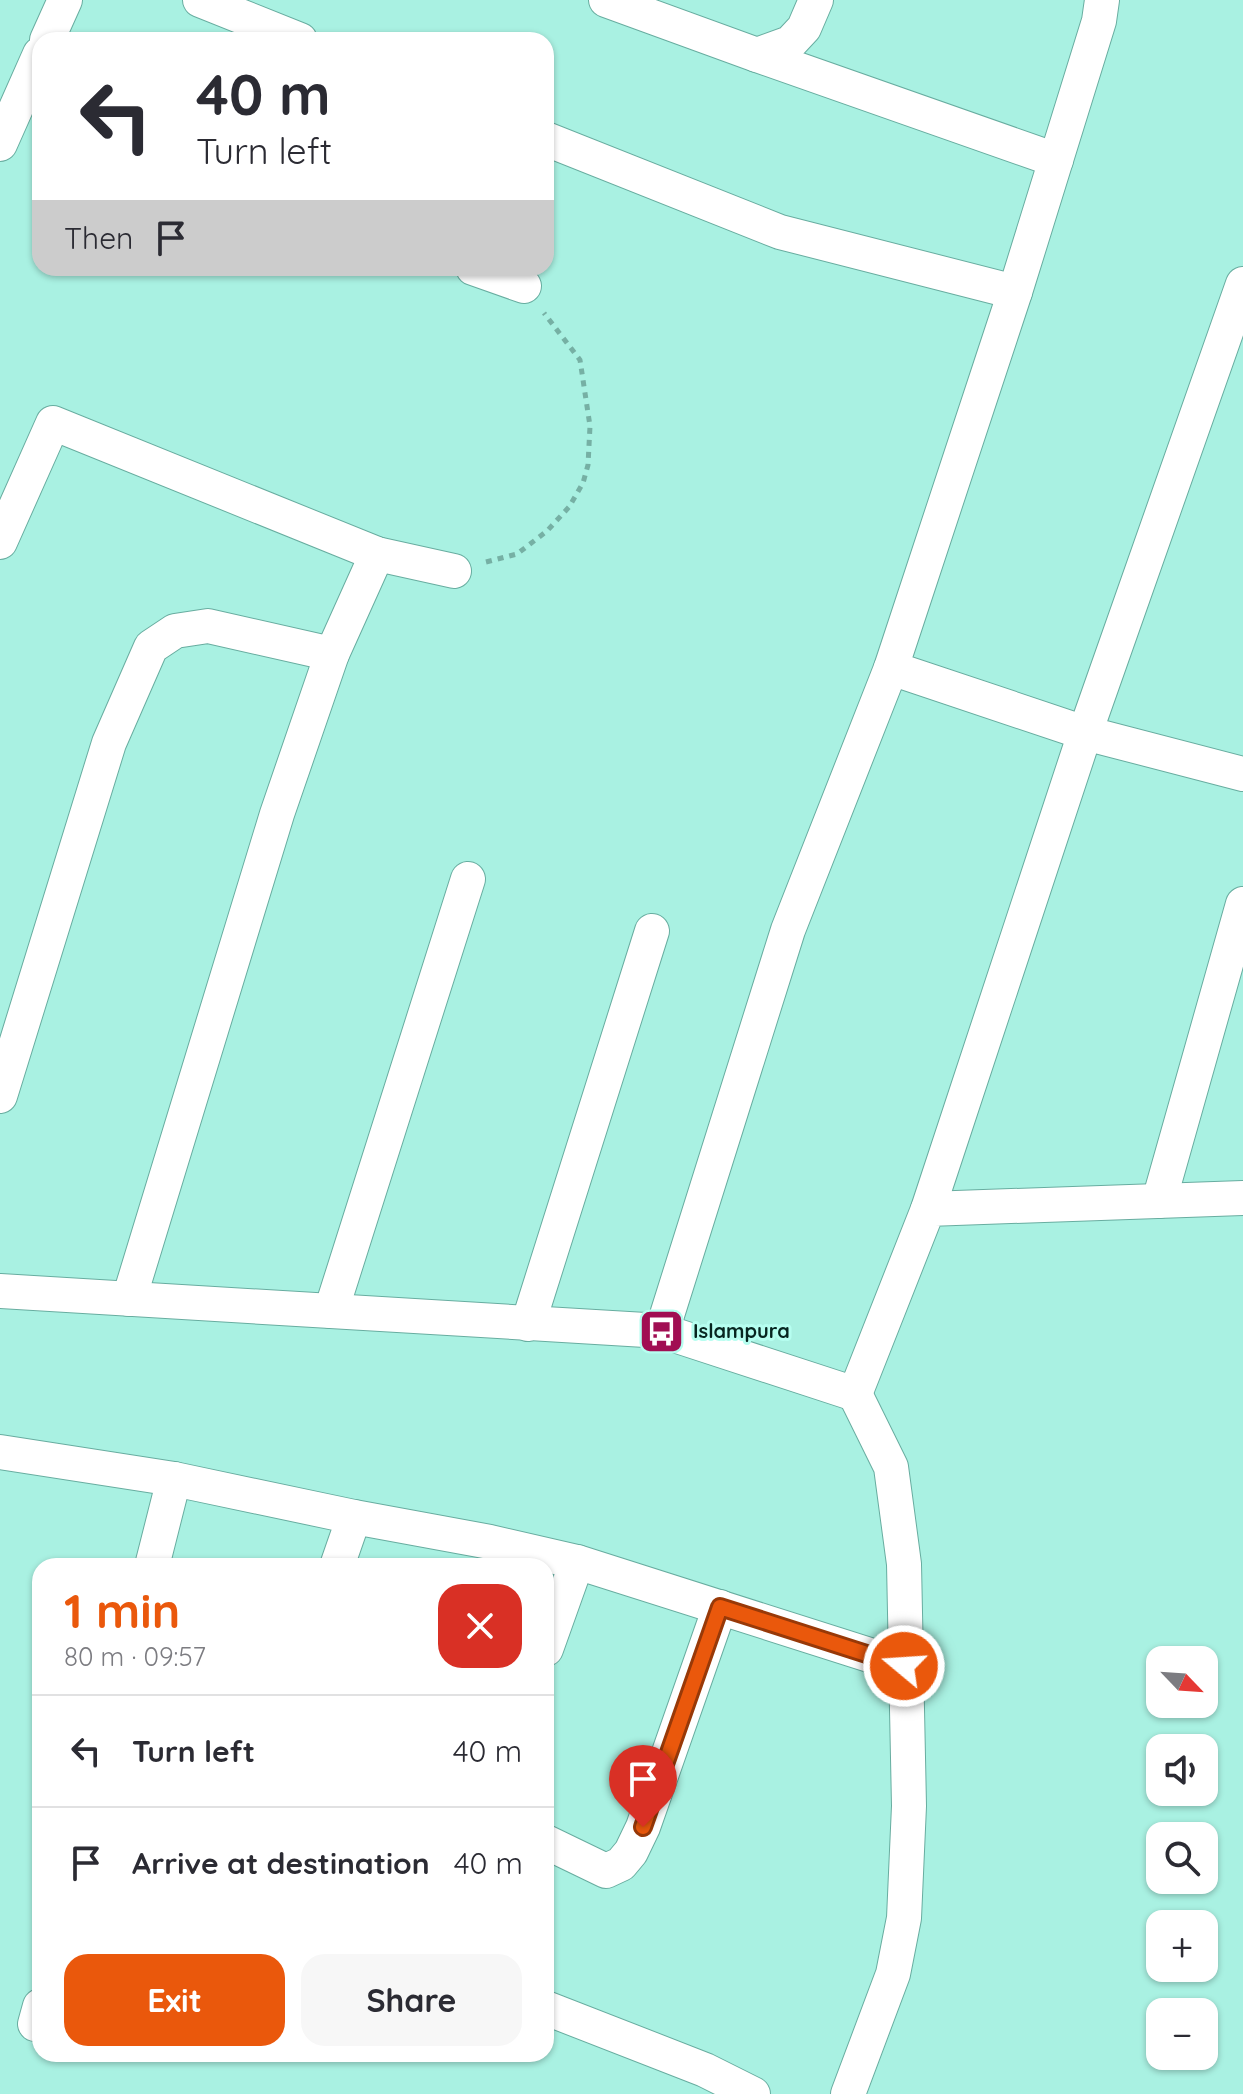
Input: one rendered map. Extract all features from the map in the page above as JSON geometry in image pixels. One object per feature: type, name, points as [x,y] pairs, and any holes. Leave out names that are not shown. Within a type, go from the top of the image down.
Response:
[{"type":"street","points":[[51,32],[65,0]]},
{"type":"street","points":[[200,0],[280,32]]},
{"type":"street","points":[[606,0],[1056,160]]},
{"type":"street","points":[[757,55],[790,43],[804,28],[816,0]]},
{"type":"street","points":[[662,1331],[788,930],[891,668],[1015,292],[1099,21],[1102,0]]},
{"type":"street","points":[[0,144],[32,72]]},
{"type":"street","points":[[554,142],[780,232],[1015,292]]},
{"type":"street","points":[[496,276],[524,286]]},
{"type":"street","points":[[855,1394],[928,1209],[1085,733],[1243,284]]},
{"type":"street","points":[[0,542],[53,423],[377,554],[454,571]]},
{"type":"street","points":[[129,1299],[277,814],[332,654],[377,554]]},
{"type":"street","points":[[0,1096],[109,743],[151,647],[175,631],[208,626],[332,654]]},
{"type":"street","points":[[891,668],[1085,733],[1243,774]]},
{"type":"street","points":[[331,1311],[468,879]]},
{"type":"street","points":[[1159,1201],[1243,904]]},
{"type":"street","points":[[528,1324],[652,931]]},
{"type":"street","points":[[928,1209],[1243,1198]]},
{"type":"street","points":[[0,1291],[662,1331],[855,1394],[891,1467],[904,1564],[909,1806],[904,1918],[893,1974],[848,2094]]},
{"type":"street","points":[[0,1452],[174,1479],[354,1517],[499,1556],[525,1558]]},
{"type":"street","points":[[154,1558],[174,1479]]},
{"type":"street","points":[[340,1558],[354,1517]]},
{"type":"street","points":[[554,1560],[577,1562],[904,1666]]},
{"type":"street","points":[[554,1627],[577,1562]]},
{"type":"street","points":[[554,1846],[606,1871],[621,1864],[631,1852],[657,1790],[720,1607]]},
{"type":"street","points":[[554,2011],[705,2070],[753,2094]]},
{"type":"path","points":[[454,571],[517,554],[547,531],[569,507],[583,483],[588,465],[590,426],[580,360],[524,286]]},
{"type":"place","name":"Islampura","points":[[662,1331]]},
{"type":"route","points":[[643,1827],[720,1607],[904,1666]]}]
